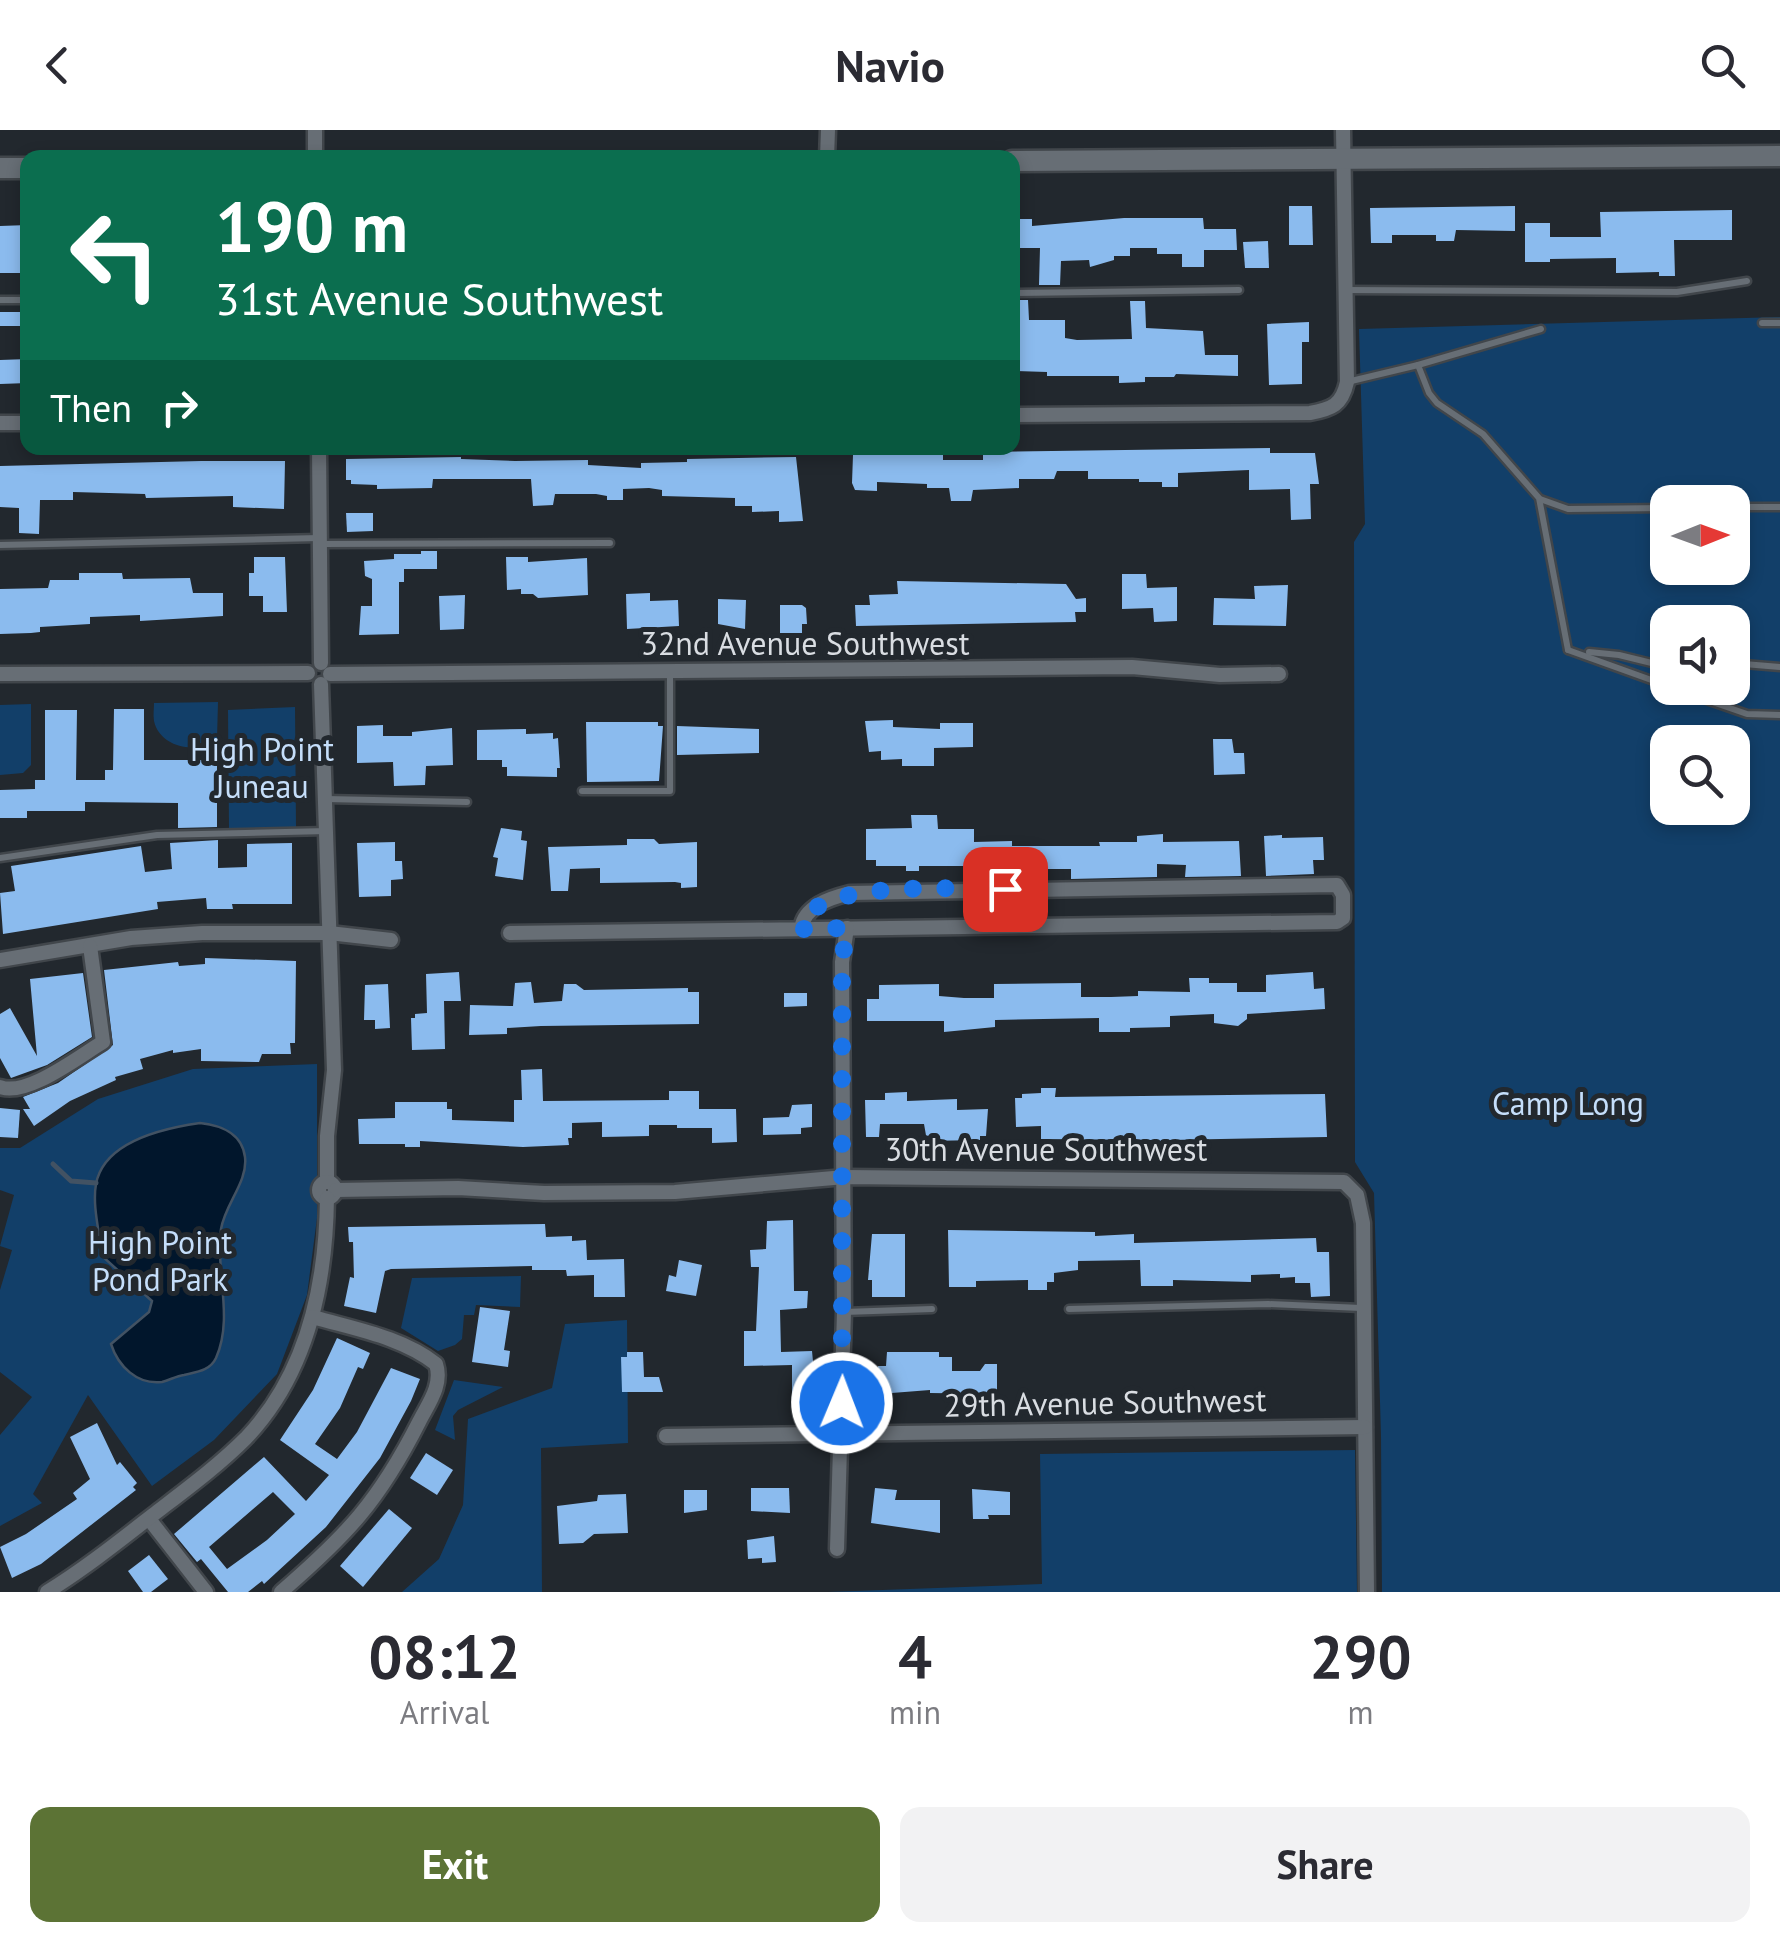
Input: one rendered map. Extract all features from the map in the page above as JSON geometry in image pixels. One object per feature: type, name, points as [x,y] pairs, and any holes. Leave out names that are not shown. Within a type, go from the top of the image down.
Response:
[{"type":"main road","points":[[1020,161],[1780,156]]},
{"type":"street","points":[[1020,416],[1310,413],[1326,410],[1343,399],[1347,382],[1343,130]]},
{"type":"street","points":[[47,1592],[216,1466],[249,1434],[283,1387],[313,1318],[325,1252],[330,1190],[326,1136],[334,1070],[320,455]]},
{"type":"street","points":[[0,674],[308,674],[311,666],[324,674]]},
{"type":"street","name":"32nd Avenue Southwest","points":[[324,674],[1132,668],[1220,675],[1279,674]]},
{"type":"street","points":[[510,933],[1337,922],[1343,918],[1344,904],[1337,885],[850,892],[811,909],[802,920],[801,929]]},
{"type":"street","points":[[837,1549],[844,1312],[842,962],[847,928]]},
{"type":"street","points":[[0,960],[163,935],[329,933],[392,940]]},
{"type":"street","points":[[0,1088],[16,1090],[30,1085],[103,1042],[90,946]]},
{"type":"street","name":"30th Avenue Southwest","points":[[330,1190],[675,1192],[844,1177],[1338,1180],[1350,1185],[1361,1207],[1363,1308]]},
{"type":"street","points":[[1363,1308],[1367,1592]]},
{"type":"street","points":[[281,1592],[350,1530],[374,1502],[438,1382],[436,1364],[425,1356],[392,1340],[313,1318]]},
{"type":"street","name":"29th Avenue Southwest","points":[[666,1436],[1365,1427]]},
{"type":"street","points":[[149,1518],[206,1592]]},
{"type":"lane","points":[[1345,290],[1678,292],[1747,280]]},
{"type":"lane","points":[[1020,293],[1240,290]]},
{"type":"lane","points":[[1762,324],[1780,323]]},
{"type":"lane","points":[[1347,382],[1541,329]]},
{"type":"lane","points":[[1418,365],[1429,393],[1437,402],[1483,434],[1538,498],[1568,509],[1650,508]]},
{"type":"lane","points":[[1538,498],[1568,650]]},
{"type":"lane","points":[[1750,507],[1780,507]]},
{"type":"lane","points":[[0,544],[610,543]]},
{"type":"lane","points":[[1568,650],[1650,663]]},
{"type":"lane","points":[[1568,650],[1650,680]]},
{"type":"lane","points":[[1750,664],[1780,667]]},
{"type":"lane","points":[[582,791],[670,791],[670,673]]},
{"type":"lane","points":[[1722,705],[1748,714],[1780,715]]},
{"type":"lane","points":[[326,800],[467,802]]},
{"type":"lane","points":[[0,858],[157,835],[327,831]]},
{"type":"lane","points":[[1069,1309],[1268,1304],[1363,1308]]},
{"type":"lane","points":[[844,1312],[932,1309]]},
{"type":"green space","name":"Camp Long","points":[[1780,317],[1780,1592],[1382,1592],[1374,1193],[1355,1162],[1354,542],[1365,524],[1359,329]]},
{"type":"green space","points":[[218,702],[217,739],[200,747],[172,743],[154,721],[154,703]]},
{"type":"green space","points":[[31,704],[31,765],[23,773],[0,775],[0,705]]},
{"type":"green space","name":"High Point Juneau","points":[[295,707],[296,828],[229,828],[228,710]]},
{"type":"green space","name":"High Point Pond Park","points":[[317,1064],[317,1218],[307,1295],[277,1374],[214,1440],[152,1486],[88,1395],[33,1494],[42,1503],[0,1526],[0,1435],[32,1397],[0,1372],[0,1290],[12,1250],[0,1246],[14,1195],[0,1190],[0,1148],[20,1148],[98,1099],[193,1069]]},
{"type":"green space","points":[[521,1276],[520,1307],[476,1305],[474,1315],[464,1315],[462,1339],[455,1345],[438,1351],[401,1328],[412,1278]]},
{"type":"green space","points":[[627,1320],[628,1443],[541,1448],[542,1592],[402,1592],[439,1559],[463,1505],[468,1419],[552,1388],[565,1324]]},
{"type":"green space","points":[[454,1380],[503,1387],[458,1410],[453,1416],[455,1440],[435,1430]]},
{"type":"green space","points":[[1355,1450],[1357,1592],[828,1592],[1042,1584],[1040,1454]]},
{"type":"shaded area","points":[[200,1123],[235,1136],[245,1157],[243,1175],[221,1229],[224,1327],[216,1358],[206,1368],[153,1382],[130,1372],[118,1360],[111,1344],[149,1312],[152,1301],[102,1256],[96,1184],[101,1169],[123,1147],[154,1133]]},
{"type":"building","points":[[1289,206],[1312,206],[1313,245],[1289,245]]},
{"type":"building","points":[[1515,206],[1515,231],[1456,230],[1454,241],[1436,241],[1436,235],[1392,235],[1392,243],[1371,243],[1370,208]]},
{"type":"building","points":[[1732,210],[1732,240],[1674,240],[1675,276],[1659,276],[1659,272],[1616,273],[1616,258],[1525,262],[1525,223],[1550,223],[1550,237],[1601,237],[1600,212]]},
{"type":"building","points":[[1124,218],[1203,218],[1204,229],[1236,229],[1237,250],[1204,250],[1204,267],[1182,267],[1182,254],[1157,254],[1157,248],[1130,248],[1130,256],[1114,256],[1114,260],[1090,267],[1089,260],[1061,261],[1060,285],[1039,285],[1040,248],[1020,248],[1020,219],[1032,219],[1032,226]]},
{"type":"building","points":[[20,225],[20,273],[0,273],[0,226]]},
{"type":"building","points":[[1268,241],[1269,268],[1245,268],[1243,242]]},
{"type":"building","points":[[1020,300],[1028,300],[1029,320],[1065,320],[1065,338],[1077,340],[1132,339],[1130,301],[1145,301],[1146,328],[1203,331],[1205,355],[1238,355],[1238,376],[1176,374],[1145,377],[1145,382],[1119,383],[1119,376],[1047,376],[1047,372],[1020,371]]},
{"type":"building","points":[[0,312],[20,312],[20,326],[0,326]]},
{"type":"building","points":[[1309,322],[1309,342],[1302,342],[1302,384],[1269,385],[1267,324]]},
{"type":"building","points":[[20,359],[20,383],[0,384],[0,360]]},
{"type":"building","points":[[1270,448],[1270,453],[1315,453],[1319,484],[1310,484],[1311,519],[1291,520],[1290,489],[1249,490],[1249,470],[1178,473],[1178,487],[1162,487],[1162,482],[1139,479],[1088,479],[1088,471],[1057,471],[1054,479],[1019,479],[1019,488],[973,490],[971,501],[951,501],[949,488],[927,488],[927,484],[877,482],[877,491],[855,490],[852,483],[853,455],[943,455],[943,460],[983,460],[983,455],[1020,455],[1020,451]]},
{"type":"building","points":[[796,457],[803,521],[779,522],[779,511],[752,512],[752,506],[735,506],[735,498],[662,496],[662,490],[649,488],[623,489],[623,500],[607,500],[607,496],[596,494],[555,494],[553,505],[533,506],[531,479],[433,479],[432,488],[377,489],[377,485],[351,484],[351,480],[346,480],[346,459],[588,460],[588,465],[641,468],[641,463],[687,459]]},
{"type":"building","points":[[285,461],[284,509],[233,507],[233,496],[146,498],[145,494],[73,492],[73,500],[40,500],[39,534],[19,533],[19,508],[0,507],[0,466]]},
{"type":"building","points":[[346,513],[373,513],[373,531],[347,532]]},
{"type":"building","points":[[437,551],[437,569],[404,569],[404,582],[399,582],[399,634],[359,635],[361,606],[372,606],[372,579],[365,576],[364,561],[394,559],[394,554]]},
{"type":"building","points":[[254,557],[285,557],[287,612],[263,612],[263,596],[249,596]]},
{"type":"building","points":[[506,557],[528,557],[528,562],[587,558],[588,595],[538,598],[521,594],[521,589],[507,590]]},
{"type":"building","points":[[79,573],[122,573],[123,579],[190,578],[193,593],[223,593],[223,616],[140,621],[140,615],[90,617],[90,624],[0,634],[0,589],[48,588],[50,580],[79,580]]},
{"type":"building","points":[[1122,574],[1146,574],[1147,588],[1177,587],[1177,621],[1154,622],[1153,608],[1122,609]]},
{"type":"building","points":[[897,581],[1066,584],[1076,599],[1086,598],[1086,612],[1075,612],[1076,622],[856,626],[855,605],[870,605],[869,595],[898,594]]},
{"type":"building","points":[[1288,585],[1286,626],[1213,625],[1214,598],[1255,599],[1254,586]]},
{"type":"building","points":[[650,593],[650,601],[678,600],[679,626],[627,629],[626,594]]},
{"type":"building","points":[[465,595],[464,629],[440,630],[439,596]]},
{"type":"building","points":[[718,599],[746,600],[745,629],[718,624]]},
{"type":"building","points":[[780,605],[806,608],[807,624],[802,624],[802,633],[780,633]]},
{"type":"building","points":[[114,709],[144,709],[144,760],[217,760],[217,827],[178,828],[178,803],[85,802],[85,811],[27,811],[27,818],[0,818],[0,790],[35,789],[35,780],[45,780],[45,710],[77,710],[76,780],[105,780],[105,770],[113,770]]},
{"type":"building","points":[[893,720],[893,727],[940,729],[940,723],[973,723],[973,747],[934,748],[934,766],[902,766],[902,759],[881,760],[881,751],[869,752],[865,721]]},
{"type":"building","points":[[586,722],[658,722],[658,726],[663,726],[659,781],[587,782]]},
{"type":"building","points":[[383,725],[383,736],[412,736],[412,732],[452,728],[453,765],[426,766],[425,785],[394,786],[393,762],[357,763],[357,726]]},
{"type":"building","points":[[677,726],[759,729],[759,753],[677,755]]},
{"type":"building","points":[[526,729],[526,734],[553,733],[553,739],[558,738],[557,777],[507,776],[502,760],[477,760],[477,730]]},
{"type":"building","points":[[1213,739],[1232,739],[1234,753],[1244,753],[1245,774],[1214,775]]},
{"type":"building","points":[[911,815],[937,815],[938,829],[974,829],[974,842],[1012,841],[1012,846],[1100,846],[1099,842],[1137,842],[1137,836],[1163,834],[1163,842],[1239,841],[1241,876],[1185,877],[1186,865],[1157,864],[1157,877],[1071,879],[1071,869],[1044,869],[1041,879],[981,879],[981,870],[964,870],[964,866],[919,866],[919,871],[906,871],[906,866],[876,866],[876,860],[866,860],[866,829],[912,828]]},
{"type":"building","points":[[501,828],[522,831],[521,840],[527,841],[523,880],[495,876],[498,858],[493,857]]},
{"type":"building","points":[[1264,836],[1323,837],[1324,860],[1313,860],[1314,874],[1266,876]]},
{"type":"building","points":[[627,839],[654,839],[659,844],[697,842],[697,887],[681,888],[681,883],[675,882],[600,883],[600,868],[570,869],[568,891],[551,891],[548,847],[627,845]]},
{"type":"building","points":[[218,840],[218,868],[247,867],[247,844],[292,843],[292,904],[232,904],[233,909],[207,909],[206,898],[157,902],[158,909],[3,934],[0,893],[15,891],[11,866],[141,846],[145,872],[172,869],[170,843]]},
{"type":"building","points":[[395,842],[395,861],[402,861],[403,879],[391,880],[391,896],[359,897],[357,843]]},
{"type":"building","points":[[205,958],[296,961],[295,1043],[290,1043],[291,1054],[262,1054],[259,1062],[201,1061],[201,1049],[173,1050],[140,1059],[143,1069],[115,1077],[116,1080],[70,1101],[34,1126],[23,1109],[30,1109],[23,1097],[58,1083],[113,1045],[104,970],[178,962],[179,966],[205,964]]},
{"type":"building","points":[[459,972],[461,1001],[444,1001],[445,1049],[412,1050],[411,1018],[427,1013],[426,974]]},
{"type":"building","points":[[1313,972],[1314,989],[1324,988],[1325,1009],[1247,1014],[1238,1026],[1214,1023],[1214,1014],[1170,1016],[1170,1027],[1130,1028],[1130,1032],[1099,1032],[1099,1018],[995,1020],[995,1027],[944,1032],[944,1021],[867,1021],[867,999],[879,999],[879,985],[939,984],[939,996],[994,998],[994,984],[1081,983],[1081,997],[1111,997],[1138,996],[1138,991],[1190,992],[1189,978],[1237,983],[1237,992],[1266,992],[1266,975]]},
{"type":"building","points":[[83,973],[92,1037],[47,1065],[11,1078],[0,1058],[0,1014],[10,1008],[37,1056],[30,979]]},
{"type":"building","points":[[531,982],[534,1003],[562,1001],[564,984],[576,984],[584,990],[688,988],[688,992],[699,992],[699,1024],[541,1026],[507,1028],[507,1034],[469,1035],[470,1005],[513,1006],[515,983]]},
{"type":"building","points":[[388,984],[390,1028],[375,1029],[375,1020],[364,1020],[365,985]]},
{"type":"building","points":[[784,993],[807,993],[807,1006],[784,1007]]},
{"type":"building","points":[[542,1069],[543,1101],[669,1100],[669,1091],[699,1091],[699,1109],[736,1109],[737,1142],[712,1143],[712,1128],[677,1125],[649,1125],[649,1136],[602,1137],[602,1122],[572,1123],[569,1145],[523,1147],[420,1141],[420,1147],[359,1144],[358,1119],[395,1118],[395,1102],[447,1102],[452,1120],[514,1122],[514,1100],[522,1100],[521,1070]]},
{"type":"building","points":[[1041,1088],[1056,1088],[1055,1097],[1325,1094],[1327,1137],[1170,1140],[1170,1145],[1156,1145],[1156,1140],[1041,1139],[1041,1126],[1016,1127],[1015,1098],[1041,1093]]},
{"type":"building","points":[[907,1092],[907,1101],[957,1099],[957,1110],[988,1109],[986,1136],[980,1136],[980,1140],[927,1141],[924,1124],[880,1124],[879,1137],[866,1137],[865,1100],[885,1100],[885,1093]]},
{"type":"building","points":[[812,1104],[812,1127],[801,1128],[801,1134],[763,1135],[763,1118],[789,1117],[792,1105]]},
{"type":"building","points":[[0,1108],[20,1110],[18,1138],[0,1137]]},
{"type":"building","points":[[793,1220],[794,1291],[808,1291],[807,1308],[780,1310],[781,1352],[812,1351],[817,1402],[806,1406],[792,1406],[792,1365],[744,1366],[744,1331],[756,1331],[759,1267],[751,1267],[750,1250],[766,1249],[767,1221]]},
{"type":"building","points":[[545,1224],[546,1237],[586,1240],[587,1260],[624,1259],[625,1297],[594,1297],[594,1275],[567,1276],[566,1270],[532,1270],[532,1266],[391,1269],[385,1271],[376,1313],[344,1306],[350,1277],[354,1278],[353,1242],[349,1242],[348,1227]]},
{"type":"building","points":[[948,1230],[1134,1234],[1134,1243],[1316,1238],[1317,1252],[1329,1252],[1330,1296],[1311,1297],[1310,1283],[1295,1283],[1295,1277],[1280,1278],[1280,1274],[1251,1275],[1251,1282],[1173,1280],[1173,1286],[1141,1286],[1140,1260],[1078,1261],[1078,1270],[1054,1273],[1054,1282],[1047,1282],[1047,1290],[1028,1290],[1028,1280],[976,1281],[976,1287],[949,1287]]},
{"type":"building","points":[[872,1234],[905,1234],[905,1297],[872,1297],[872,1280],[868,1280]]},
{"type":"building","points":[[679,1260],[702,1265],[696,1296],[666,1291],[669,1275],[676,1277]]},
{"type":"building","points":[[480,1307],[510,1311],[504,1350],[510,1351],[508,1367],[472,1362]]},
{"type":"building","points":[[337,1338],[370,1353],[363,1369],[358,1367],[340,1408],[315,1444],[337,1459],[357,1432],[391,1368],[420,1379],[380,1458],[326,1527],[264,1584],[262,1581],[248,1592],[228,1592],[174,1534],[264,1457],[306,1501],[329,1475],[280,1440],[313,1390]],"holes":[[[273,1492],[295,1514],[227,1569],[209,1547]]]},
{"type":"building","points":[[627,1352],[643,1352],[644,1377],[659,1377],[663,1392],[622,1392],[621,1357],[627,1357]]},
{"type":"building","points":[[887,1352],[939,1352],[939,1357],[952,1357],[952,1371],[980,1371],[985,1364],[997,1364],[997,1394],[930,1390],[879,1394],[878,1366],[886,1366]]},
{"type":"building","points":[[97,1423],[117,1465],[120,1462],[137,1483],[133,1487],[136,1490],[41,1564],[12,1578],[0,1547],[77,1499],[73,1493],[90,1479],[70,1437]]},
{"type":"building","points":[[426,1453],[453,1470],[437,1495],[410,1478]]},
{"type":"building","points":[[751,1488],[789,1488],[790,1513],[751,1511]]},
{"type":"building","points":[[875,1488],[897,1490],[895,1500],[940,1500],[940,1533],[871,1523]]},
{"type":"building","points":[[972,1489],[1010,1492],[1010,1515],[973,1519]]},
{"type":"building","points":[[684,1490],[707,1490],[707,1510],[684,1513]]},
{"type":"building","points":[[626,1494],[628,1533],[594,1534],[583,1543],[559,1544],[557,1506],[597,1501],[598,1495]]},
{"type":"building","points":[[389,1509],[412,1528],[363,1587],[340,1566]]},
{"type":"building","points":[[774,1536],[776,1562],[748,1559],[747,1540]]},
{"type":"building","points":[[149,1555],[168,1579],[151,1592],[143,1592],[128,1571]]},
{"type":"waterway","points":[[53,1164],[71,1181],[96,1183]]},
{"type":"route","points":[[842,1403],[842,962],[847,928],[801,929],[802,920],[811,909],[850,892],[1005,889]]}]
